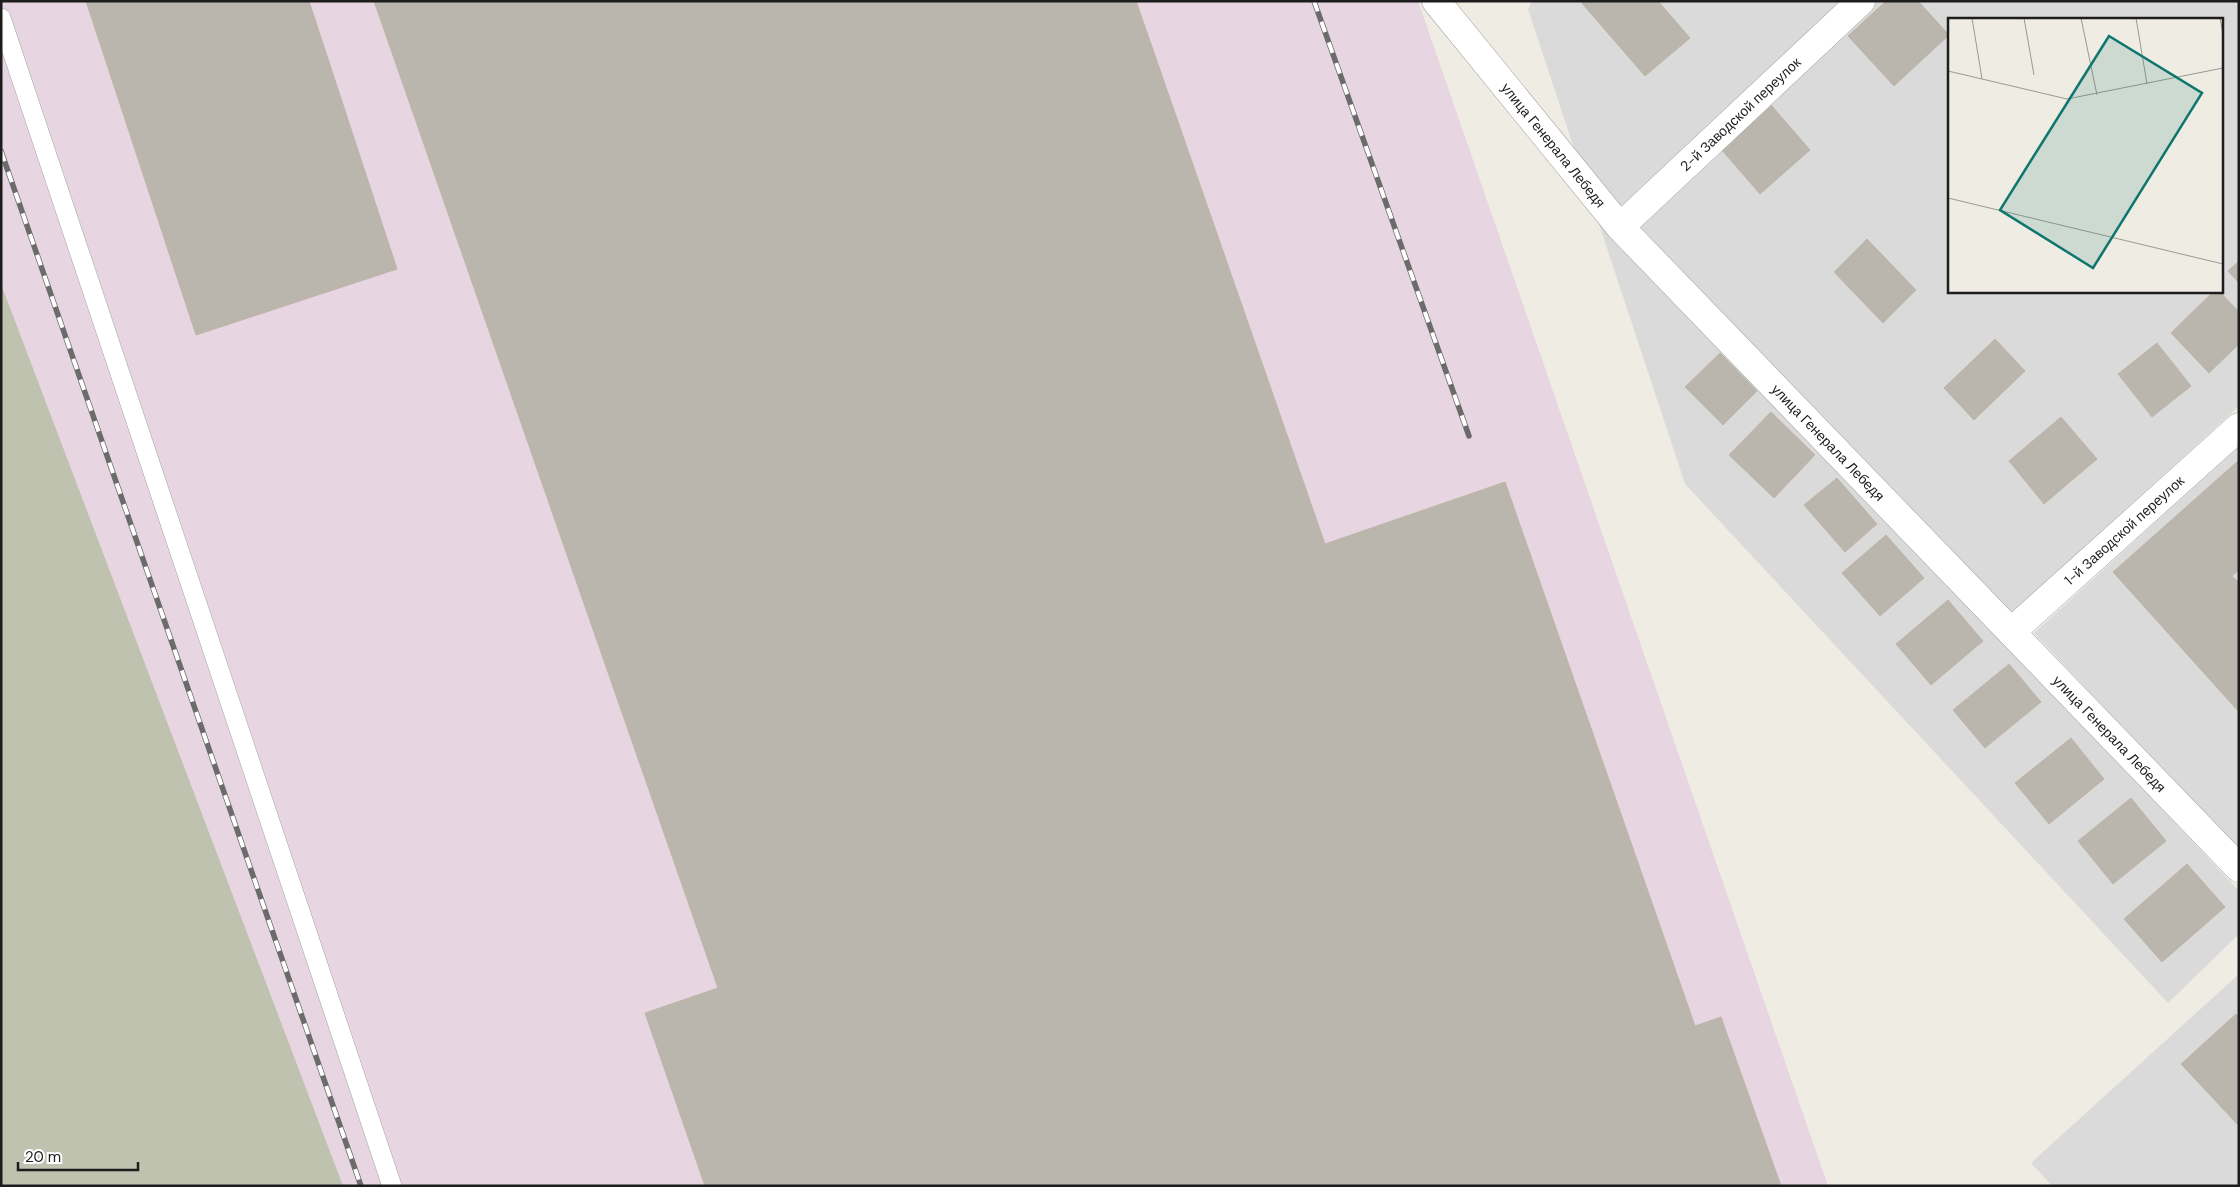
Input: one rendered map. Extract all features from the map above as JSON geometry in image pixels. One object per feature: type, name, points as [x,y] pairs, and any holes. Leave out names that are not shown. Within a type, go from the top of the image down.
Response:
[{"type":"street","name":"улица Генерала Лебедя","points":[[1436,1],[1620,227],[2239,868]]},
{"type":"street","name":"2-й Заводской переулок","points":[[1620,227],[1860,1]]},
{"type":"street","name":"1-й Заводской переулок","points":[[2011,632],[2239,427]]},
{"type":"lane","points":[[1,18],[392,1186]]},
{"type":"shaded area","points":[[1,1],[1418,1],[1828,1186],[1,1186]]},
{"type":"shaded area","points":[[1532,1],[2239,1],[2239,406],[1994,630],[2239,891],[2239,934],[2168,1003],[1685,484],[1528,9]]},
{"type":"shaded area","points":[[1,284],[343,1186],[1,1186]]},
{"type":"shaded area","points":[[2239,446],[2239,850],[2034,633]]},
{"type":"shaded area","points":[[2239,974],[2239,1186],[2052,1186],[2031,1163]]},
{"type":"building","points":[[86,1],[309,1],[397,269],[196,335]]},
{"type":"building","points":[[374,1],[1136,1],[1325,544],[1505,482],[1695,1026],[1721,1017],[1781,1186],[705,1186],[645,1013],[718,988]]},
{"type":"building","points":[[1580,1],[1658,1],[1690,38],[1645,76]]},
{"type":"building","points":[[1886,1],[1918,1],[1948,34],[1894,86],[1848,36]]},
{"type":"building","points":[[1771,105],[1810,150],[1760,194],[1721,149]]},
{"type":"building","points":[[1867,239],[1916,290],[1883,323],[1834,272]]},
{"type":"building","points":[[2239,261],[2239,283],[2228,271]]},
{"type":"building","points":[[2213,292],[2220,292],[2239,312],[2239,344],[2209,373],[2171,333]]},
{"type":"building","points":[[1995,339],[2025,371],[1974,420],[1944,388]]},
{"type":"building","points":[[2157,343],[2191,386],[2152,417],[2118,374]]},
{"type":"building","points":[[1720,353],[1757,391],[1723,425],[1685,387]]},
{"type":"building","points":[[1771,412],[1815,455],[1774,498],[1729,455]]},
{"type":"building","points":[[2061,417],[2097,459],[2044,504],[2009,461]]},
{"type":"building","points":[[2239,460],[2239,570],[2232,576],[2239,583],[2239,712],[2113,572]]},
{"type":"building","points":[[1837,478],[1877,524],[1845,552],[1804,505]]},
{"type":"building","points":[[1886,535],[1924,578],[1880,616],[1842,573]]},
{"type":"building","points":[[1948,600],[1983,641],[1931,685],[1896,644]]},
{"type":"building","points":[[2009,664],[2041,702],[1985,748],[1953,710]]},
{"type":"building","points":[[2071,738],[2104,779],[2049,824],[2015,783]]},
{"type":"building","points":[[2131,798],[2166,841],[2113,884],[2078,841]]},
{"type":"building","points":[[2187,864],[2225,907],[2162,962],[2124,919]]},
{"type":"building","points":[[2236,1014],[2239,1017],[2239,1126],[2181,1064]]},
{"type":"railway","points":[[1314,1],[1469,436]]},
{"type":"railway","points":[[1,151],[361,1186]]}]
